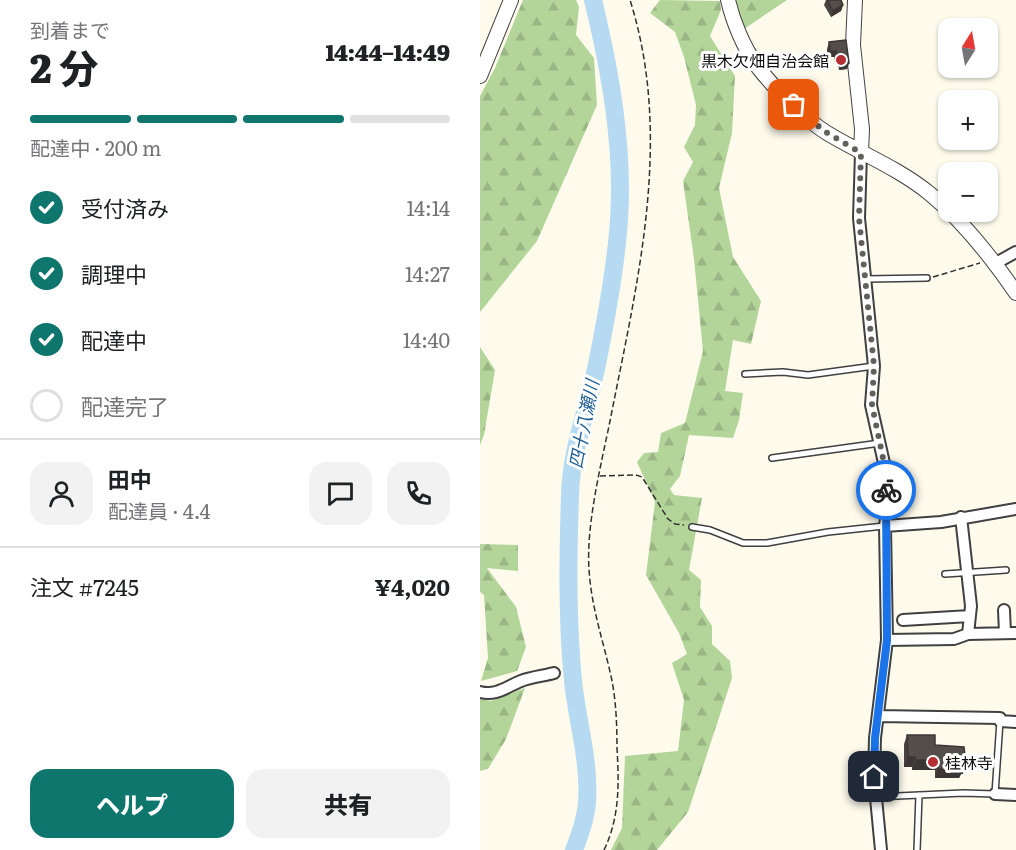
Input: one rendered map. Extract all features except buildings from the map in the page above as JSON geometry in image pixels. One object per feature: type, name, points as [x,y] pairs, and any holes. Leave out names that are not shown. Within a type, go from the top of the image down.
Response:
[{"type":"street","points":[[480,76],[511,0]]},
{"type":"street","points":[[728,0],[732,19],[757,66],[794,105],[824,131],[929,193],[994,261],[1016,293]]},
{"type":"street","points":[[855,0],[853,45],[862,129],[859,218],[874,366],[872,405],[884,463],[887,510],[885,526],[887,640],[874,767],[881,850]]},
{"type":"street","points":[[994,261],[1016,252]]},
{"type":"street","points":[[885,526],[941,522],[1016,509]]},
{"type":"street","points":[[961,518],[968,573],[970,616],[968,634]]},
{"type":"street","points":[[887,640],[954,639],[968,634],[1010,633],[1004,610]]},
{"type":"street","points":[[903,620],[970,616]]},
{"type":"street","points":[[480,692],[488,694],[501,692],[522,681],[554,673]]},
{"type":"street","points":[[878,716],[1000,718],[1000,722],[1016,722]]},
{"type":"street","points":[[995,794],[1016,795]]},
{"type":"lane","points":[[864,279],[927,278]]},
{"type":"lane","points":[[745,374],[783,372],[808,375],[874,366]]},
{"type":"lane","points":[[772,458],[880,443]]},
{"type":"lane","points":[[692,527],[710,530],[743,543],[767,543],[828,532],[885,526]]},
{"type":"lane","points":[[945,574],[1006,570]]},
{"type":"lane","points":[[876,797],[995,794],[1000,722]]},
{"type":"lane","points":[[917,850],[919,795]]},
{"type":"path","points":[[604,850],[615,823],[618,782],[616,720],[613,689],[594,610],[588,567],[589,542],[647,217],[650,169],[649,111],[644,60],[630,0]]},
{"type":"path","points":[[927,278],[994,261]]},
{"type":"path","points":[[599,476],[636,475],[642,477],[668,519],[675,524],[692,527]]},
{"type":"green space","points":[[523,0],[576,0],[579,7],[576,35],[594,58],[597,105],[537,241],[480,312],[480,96],[495,68]]},
{"type":"green space","points":[[660,0],[720,1],[721,10],[710,36],[735,76],[732,133],[719,188],[733,257],[761,301],[751,344],[733,340],[725,391],[743,393],[739,420],[733,438],[689,435],[680,476],[670,489],[674,495],[702,498],[689,570],[701,580],[700,607],[712,626],[712,644],[730,661],[732,678],[688,812],[657,850],[611,850],[622,828],[625,756],[678,751],[684,700],[672,663],[687,654],[679,633],[646,575],[655,502],[637,462],[644,453],[658,452],[661,433],[685,423],[703,351],[694,259],[683,181],[693,162],[684,147],[695,125],[696,105],[675,32],[650,13]]},
{"type":"green space","points":[[736,0],[787,0],[744,29]]},
{"type":"green space","points":[[480,347],[495,370],[484,435],[480,445]]},
{"type":"green space","points":[[480,544],[518,545],[518,571],[487,568],[516,607],[526,647],[517,671],[481,681],[488,658],[484,595],[480,592]]},
{"type":"green space","points":[[525,688],[506,739],[488,769],[480,771],[480,699],[491,701]]},
{"type":"waterway","name":"四十八瀬川","points":[[574,850],[585,814],[587,772],[573,681],[570,634],[568,565],[571,477],[595,372],[614,270],[620,192],[614,109],[593,0]]},
{"type":"way so far","points":[[794,105],[824,131],[861,153],[859,218],[874,366],[872,405],[884,463],[886,490]]},
{"type":"place","name":"黒木欠畑自治会館","points":[[841,60]]},
{"type":"place","name":"桂林寺","points":[[933,762]]},
{"type":"route","points":[[874,777],[875,738],[887,640],[886,490]]}]
